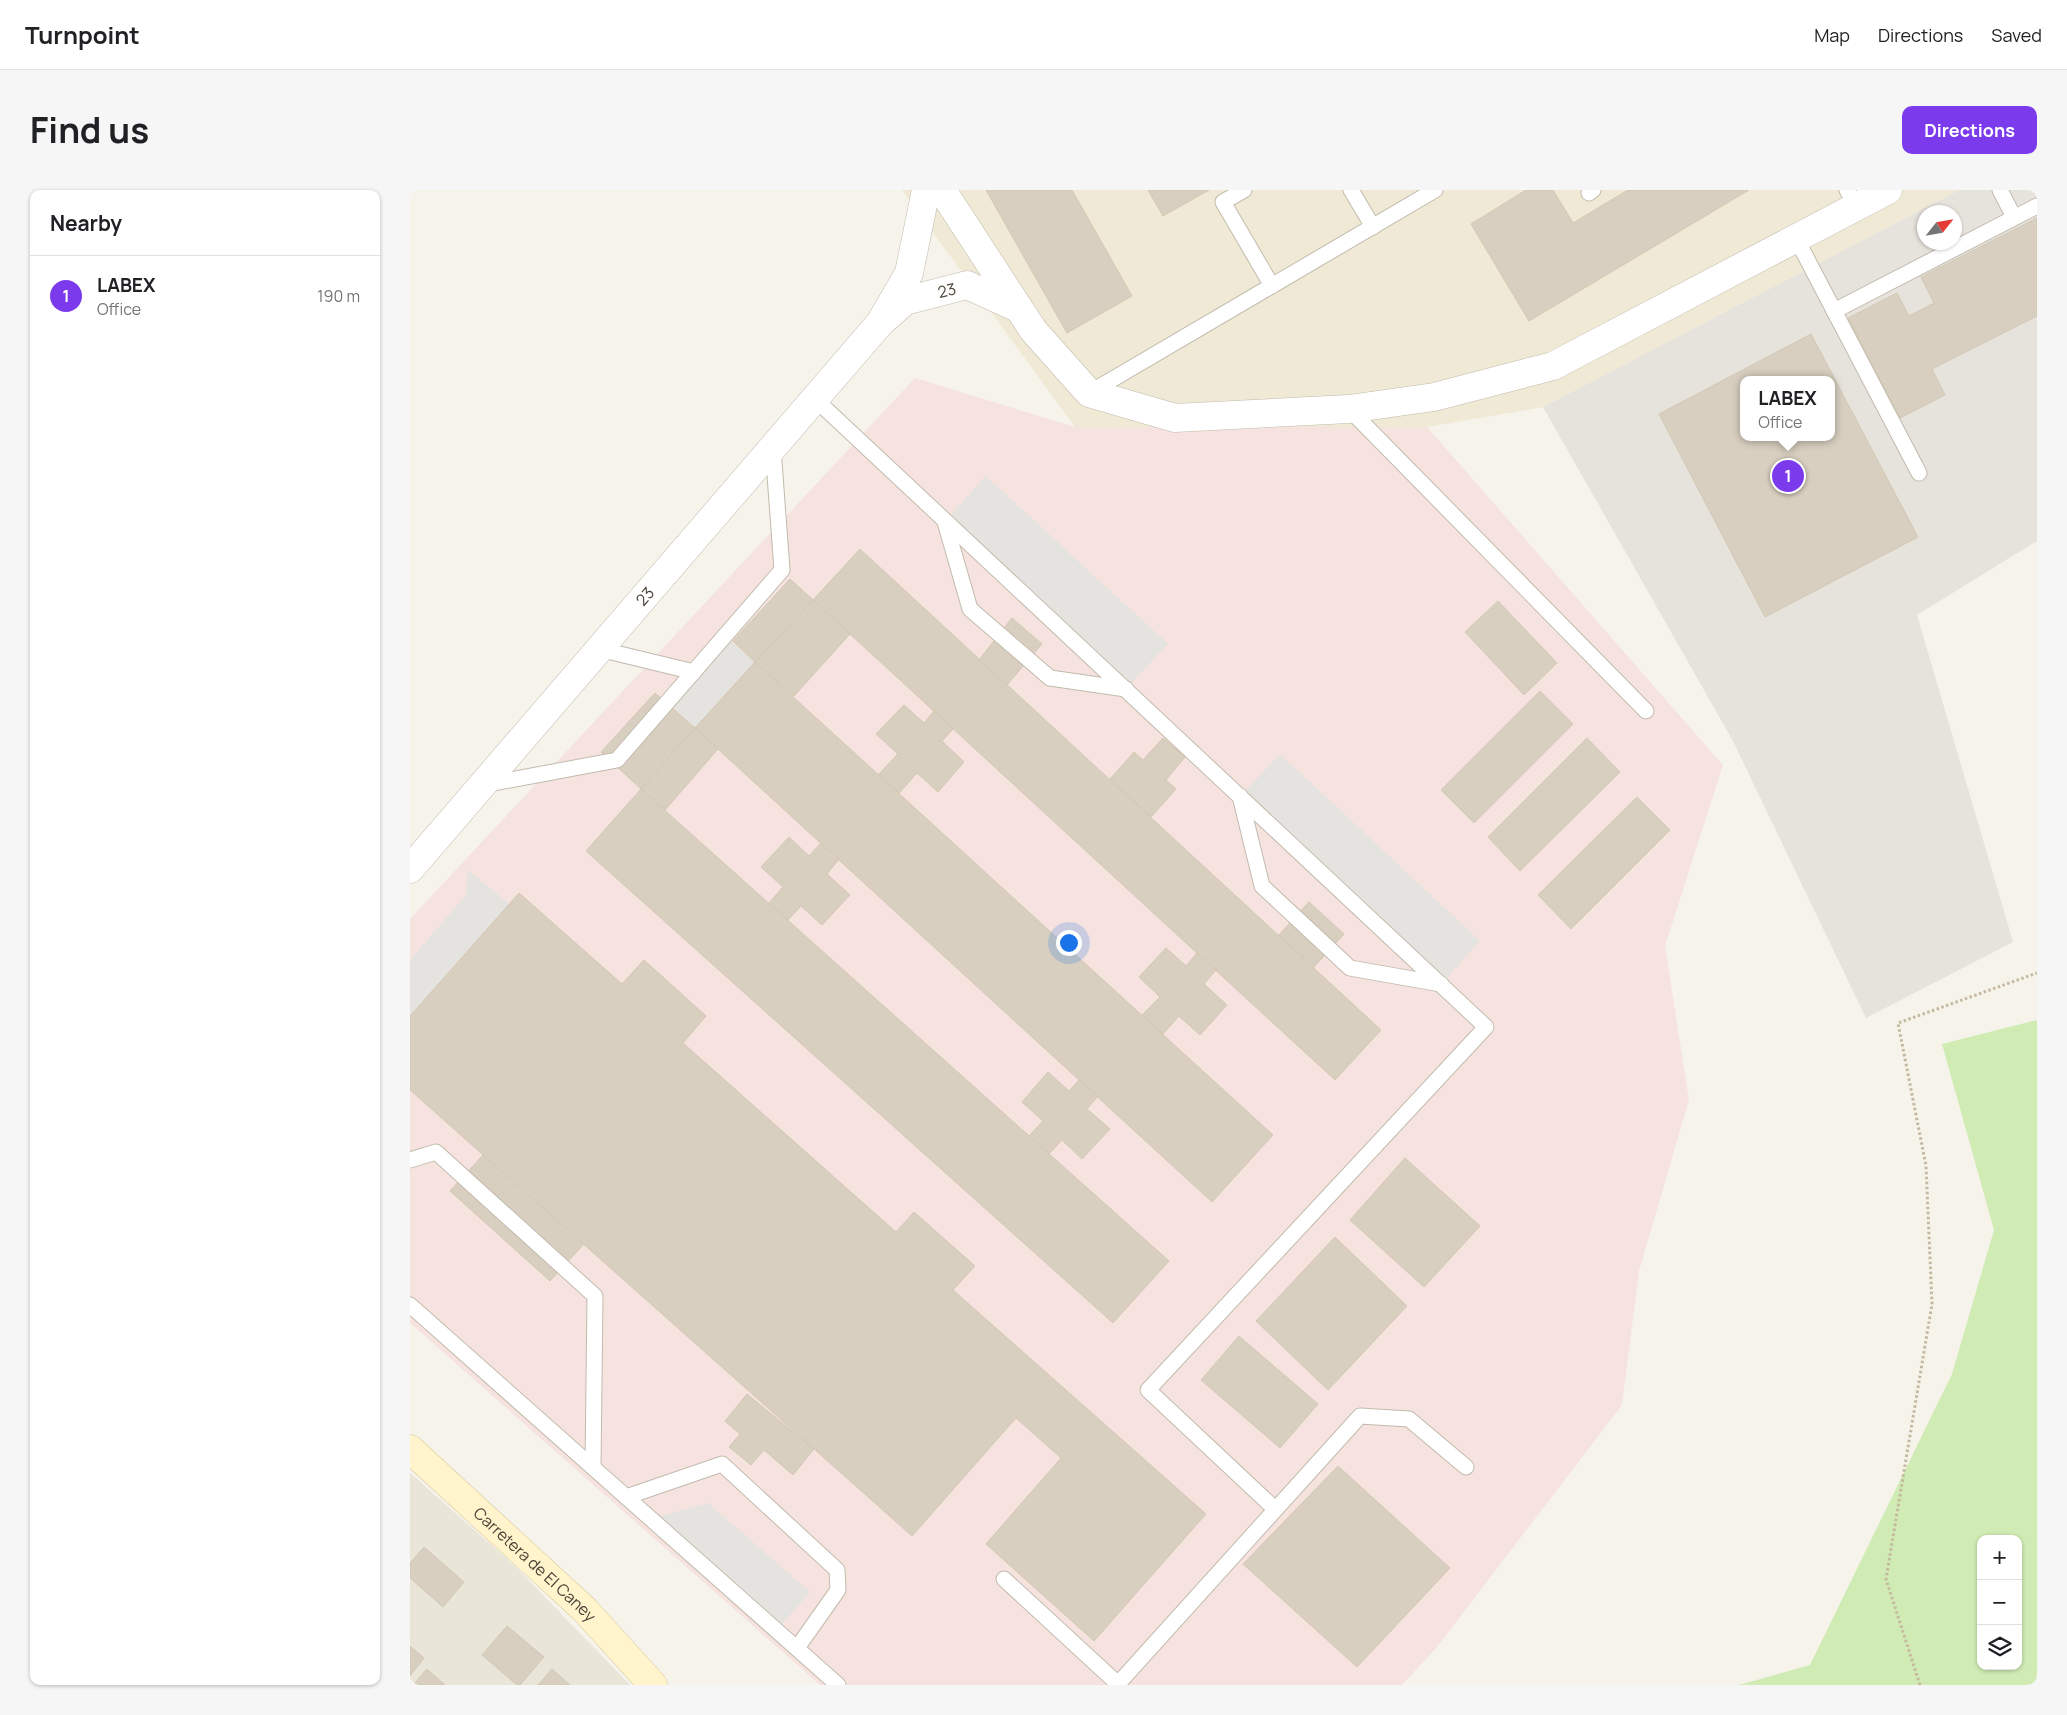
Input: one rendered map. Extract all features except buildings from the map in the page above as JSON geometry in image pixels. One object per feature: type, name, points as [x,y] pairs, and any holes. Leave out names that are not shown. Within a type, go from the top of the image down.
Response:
[{"type":"main road","name":"Carretera de El Caney","points":[[410,1449],[585,1610],[653,1685]]},
{"type":"street","name":"23","points":[[880,323],[909,273],[926,190]]},
{"type":"street","points":[[942,190],[1018,308],[1034,330],[1089,393],[1175,418],[1349,409],[1434,397],[1553,366],[1796,238],[1852,198],[1888,190]]},
{"type":"street","name":"23","points":[[410,869],[880,323],[905,302],[967,285],[1018,308]]},
{"type":"lane","points":[[1244,190],[1223,202],[1272,286]]},
{"type":"lane","points":[[1352,190],[1373,227]]},
{"type":"lane","points":[[1089,393],[1435,190]]},
{"type":"lane","points":[[2000,190],[2014,217]]},
{"type":"lane","points":[[1834,311],[2037,206]]},
{"type":"lane","points":[[1796,238],[1919,473]]},
{"type":"lane","points":[[814,398],[1486,1027],[1148,1390],[1275,1509]]},
{"type":"lane","points":[[1349,409],[1646,711]]},
{"type":"lane","points":[[482,785],[617,760],[782,570],[773,447]]},
{"type":"lane","points":[[945,521],[970,609],[1050,678],[1126,689]]},
{"type":"lane","points":[[599,649],[694,672]]},
{"type":"lane","points":[[1240,796],[1262,886],[1350,968],[1441,984]]},
{"type":"lane","points":[[410,1160],[436,1152],[595,1296],[593,1467]]},
{"type":"lane","points":[[410,1305],[838,1685]]},
{"type":"lane","points":[[1004,1579],[1117,1684],[1360,1416],[1409,1419],[1466,1467]]},
{"type":"lane","points":[[626,1497],[722,1464],[836,1570],[838,1590],[797,1648]]},
{"type":"path","points":[[1920,1685],[1886,1579],[1932,1304],[1926,1166],[1898,1023],[2037,973]]},
{"type":"shaded area","points":[[902,190],[1959,190],[1930,205],[1917,205],[1917,212],[1543,407],[1427,427],[1075,427]]},
{"type":"shaded area","points":[[1959,190],[2037,190],[2037,541],[1917,615],[2013,942],[1866,1018],[1733,741],[1543,407],[1917,212],[1917,250],[1962,250],[1962,205],[1930,205]]},
{"type":"shaded area","points":[[915,378],[1075,427],[1427,427],[1723,765],[1665,946],[1689,1100],[1639,1271],[1622,1405],[1437,1647],[1402,1685],[820,1685],[410,1323],[410,919]]},
{"type":"shaded area","points":[[986,476],[1168,644],[1126,689],[945,521]]},
{"type":"shaded area","points":[[725,635],[755,662],[695,728],[667,702]]},
{"type":"shaded area","points":[[1280,754],[1480,941],[1441,984],[1240,796]]},
{"type":"shaded area","points":[[468,870],[509,904],[410,1016],[410,960],[466,895]]},
{"type":"shaded area","points":[[410,1473],[514,1565],[630,1685],[410,1685]]},
{"type":"shaded area","points":[[708,1503],[810,1592],[777,1630],[651,1519]]},
{"type":"green space","points":[[2037,1020],[2037,1685],[1739,1685],[1810,1665],[1952,1374],[1994,1230],[1942,1044]]},
{"type":"place","name":"LABEX","points":[[1788,476]]}]
